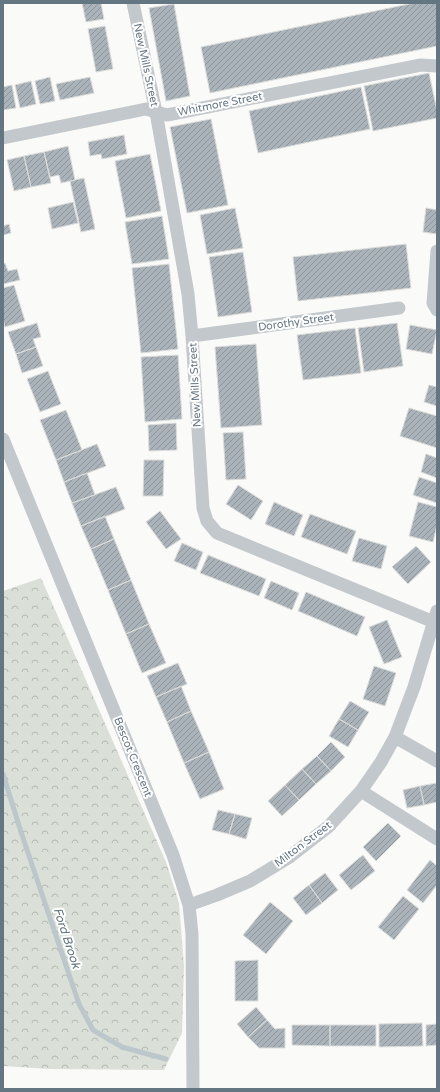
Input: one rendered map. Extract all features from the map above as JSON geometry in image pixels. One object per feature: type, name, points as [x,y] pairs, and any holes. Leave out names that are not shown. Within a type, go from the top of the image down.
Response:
[{"type":"street","name":"New Mills Street","points":[[133,3],[156,112],[188,294],[203,508],[207,521],[217,533],[435,617]]},
{"type":"street","name":"Whitmore Street","points":[[3,138],[146,109],[167,114],[421,65],[437,66]]},
{"type":"street","points":[[437,251],[433,303],[437,310]]},
{"type":"street","name":"Dorothy Street","points":[[192,336],[399,308]]},
{"type":"street","name":"Bescot Crescent","points":[[3,439],[173,855],[189,905],[192,934],[193,1089]]},
{"type":"street","name":"Milton Street","points":[[189,905],[250,881],[288,858],[328,827],[361,790],[381,762],[395,737],[414,687],[435,617]]},
{"type":"street","points":[[395,737],[437,761]]},
{"type":"street","points":[[361,790],[437,839]]},
{"type":"green space","points":[[41,578],[166,862],[179,903],[184,966],[182,1033],[164,1070],[50,1069],[3,1066],[3,591]]},
{"type":"building","points":[[82,3],[101,3],[104,19],[86,22]]},
{"type":"building","points":[[414,3],[437,3],[437,46],[210,93],[201,47]]},
{"type":"building","points":[[174,4],[190,96],[166,101],[149,8]]},
{"type":"building","points":[[105,26],[113,69],[96,72],[88,29]]},
{"type":"building","points":[[429,73],[437,111],[437,118],[373,131],[364,86]]},
{"type":"building","points":[[50,77],[55,101],[40,104],[35,81]]},
{"type":"building","points":[[90,77],[94,93],[60,100],[56,84]]},
{"type":"building","points":[[31,81],[36,104],[20,108],[15,85]]},
{"type":"building","points":[[12,85],[16,108],[3,110],[3,87]]},
{"type":"building","points":[[361,87],[370,129],[258,153],[249,111]]},
{"type":"building","points":[[211,119],[228,205],[187,213],[170,127]]},
{"type":"building","points":[[124,135],[127,154],[102,159],[101,154],[90,156],[88,142]]},
{"type":"building","points":[[68,146],[75,180],[61,183],[59,175],[50,177],[44,152]]},
{"type":"building","points":[[44,152],[51,183],[31,187],[24,156]]},
{"type":"building","points":[[150,154],[161,211],[126,218],[115,161]]},
{"type":"building","points":[[24,156],[31,187],[14,191],[7,160]]},
{"type":"building","points":[[84,178],[95,229],[81,232],[70,181]]},
{"type":"building","points":[[73,202],[78,223],[52,229],[48,208]]},
{"type":"building","points":[[235,208],[243,248],[207,254],[200,215]]},
{"type":"building","points":[[426,208],[437,210],[437,234],[423,232]]},
{"type":"building","points":[[162,216],[169,259],[132,264],[125,222]]},
{"type":"building","points":[[9,224],[11,233],[3,235],[3,226]]},
{"type":"building","points":[[406,244],[411,288],[298,301],[293,257]]},
{"type":"building","points":[[243,252],[252,312],[218,317],[209,257]]},
{"type":"building","points":[[5,263],[8,271],[17,269],[20,280],[3,284],[3,264]]},
{"type":"building","points":[[169,264],[178,349],[141,353],[132,268]]},
{"type":"building","points":[[14,285],[25,321],[5,327],[3,319],[3,288]]},
{"type":"building","points":[[37,323],[41,337],[33,339],[36,347],[16,354],[8,332]]},
{"type":"building","points":[[397,323],[403,366],[364,372],[358,328]]},
{"type":"building","points":[[410,325],[437,330],[432,354],[406,349]]},
{"type":"building","points":[[355,328],[361,373],[303,380],[297,335]]},
{"type":"building","points":[[256,344],[262,425],[221,428],[215,347]]},
{"type":"building","points":[[36,347],[43,366],[22,373],[16,354]]},
{"type":"building","points":[[178,355],[182,419],[145,422],[141,357]]},
{"type":"building","points":[[48,371],[61,404],[40,412],[27,379]]},
{"type":"building","points":[[429,385],[437,387],[437,406],[424,402]]},
{"type":"building","points":[[409,408],[437,416],[437,448],[400,436]]},
{"type":"building","points":[[66,410],[82,450],[56,460],[40,420]]},
{"type":"building","points":[[176,423],[177,450],[149,451],[148,425]]},
{"type":"building","points":[[243,432],[246,479],[226,480],[223,433]]},
{"type":"building","points":[[97,444],[106,466],[64,482],[56,460]]},
{"type":"building","points":[[426,454],[437,458],[437,478],[421,472]]},
{"type":"building","points":[[144,460],[164,460],[163,496],[143,496]]},
{"type":"building","points":[[87,473],[95,495],[72,503],[64,482]]},
{"type":"building","points":[[419,477],[437,483],[437,503],[413,495]]},
{"type":"building","points":[[238,485],[263,501],[251,520],[226,504]]},
{"type":"building","points":[[116,487],[125,509],[81,526],[72,503]]},
{"type":"building","points":[[274,502],[303,515],[294,536],[265,524]]},
{"type":"building","points":[[418,502],[437,507],[437,525],[433,542],[409,536]]},
{"type":"building","points":[[160,511],[181,539],[166,549],[146,522]]},
{"type":"building","points":[[310,514],[356,531],[347,554],[301,537]]},
{"type":"building","points":[[105,516],[114,539],[91,549],[81,526]]},
{"type":"building","points":[[359,538],[387,546],[381,569],[352,561]]},
{"type":"building","points":[[114,539],[131,580],[108,590],[91,549]]},
{"type":"building","points":[[182,543],[203,552],[196,570],[174,561]]},
{"type":"building","points":[[416,546],[431,562],[408,584],[392,567]]},
{"type":"building","points":[[208,555],[266,579],[259,596],[200,573]]},
{"type":"building","points":[[131,580],[149,624],[126,634],[108,590]]},
{"type":"building","points":[[271,581],[299,593],[292,610],[264,598]]},
{"type":"building","points":[[306,592],[365,617],[357,636],[298,611]]},
{"type":"building","points":[[387,620],[402,657],[384,664],[369,627]]},
{"type":"building","points":[[149,624],[166,663],[142,673],[126,634]]},
{"type":"building","points":[[178,663],[187,684],[156,697],[147,676]]},
{"type":"building","points":[[374,666],[396,673],[385,706],[363,699]]},
{"type":"building","points":[[181,686],[191,711],[167,722],[156,697]]},
{"type":"building","points":[[350,701],[369,712],[358,730],[339,719]]},
{"type":"building","points":[[191,711],[209,752],[184,763],[167,722]]},
{"type":"building","points":[[339,719],[358,730],[348,747],[329,736]]},
{"type":"building","points":[[331,742],[345,757],[331,771],[317,756]]},
{"type":"building","points":[[209,752],[224,789],[200,799],[184,763]]},
{"type":"building","points":[[317,756],[331,771],[316,784],[302,769]]},
{"type":"building","points":[[302,769],[316,784],[299,800],[285,785]]},
{"type":"building","points":[[437,783],[437,802],[424,805],[420,786]]},
{"type":"building","points":[[285,785],[299,800],[282,816],[268,801]]},
{"type":"building","points":[[420,786],[424,805],[407,808],[403,790]]},
{"type":"building","points":[[218,810],[235,814],[229,834],[212,830]]},
{"type":"building","points":[[235,814],[252,818],[246,839],[229,834]]},
{"type":"building","points":[[388,823],[401,836],[376,861],[363,847]]},
{"type":"building","points":[[363,855],[375,871],[351,890],[339,875]]},
{"type":"building","points":[[430,860],[437,866],[437,885],[423,903],[407,890]]},
{"type":"building","points":[[325,873],[338,890],[322,903],[309,885]]},
{"type":"building","points":[[309,885],[322,903],[306,915],[293,898]]},
{"type":"building","points":[[403,896],[419,909],[394,940],[378,927]]},
{"type":"building","points":[[270,902],[293,921],[266,954],[243,935]]},
{"type":"building","points":[[258,960],[258,1001],[235,1001],[235,961]]},
{"type":"building","points":[[256,1007],[267,1020],[248,1037],[237,1024]]},
{"type":"building","points":[[267,1020],[275,1029],[285,1028],[285,1048],[259,1048],[248,1037]]},
{"type":"building","points":[[422,1023],[423,1046],[379,1047],[379,1024]]},
{"type":"building","points":[[437,1024],[437,1045],[426,1046],[426,1025]]},
{"type":"building","points":[[292,1025],[330,1025],[330,1046],[292,1045]]},
{"type":"building","points":[[330,1025],[376,1025],[376,1046],[330,1046]]},
{"type":"waterway","name":"Ford Brook","points":[[3,774],[79,1004],[93,1030],[122,1047],[166,1059]]}]
